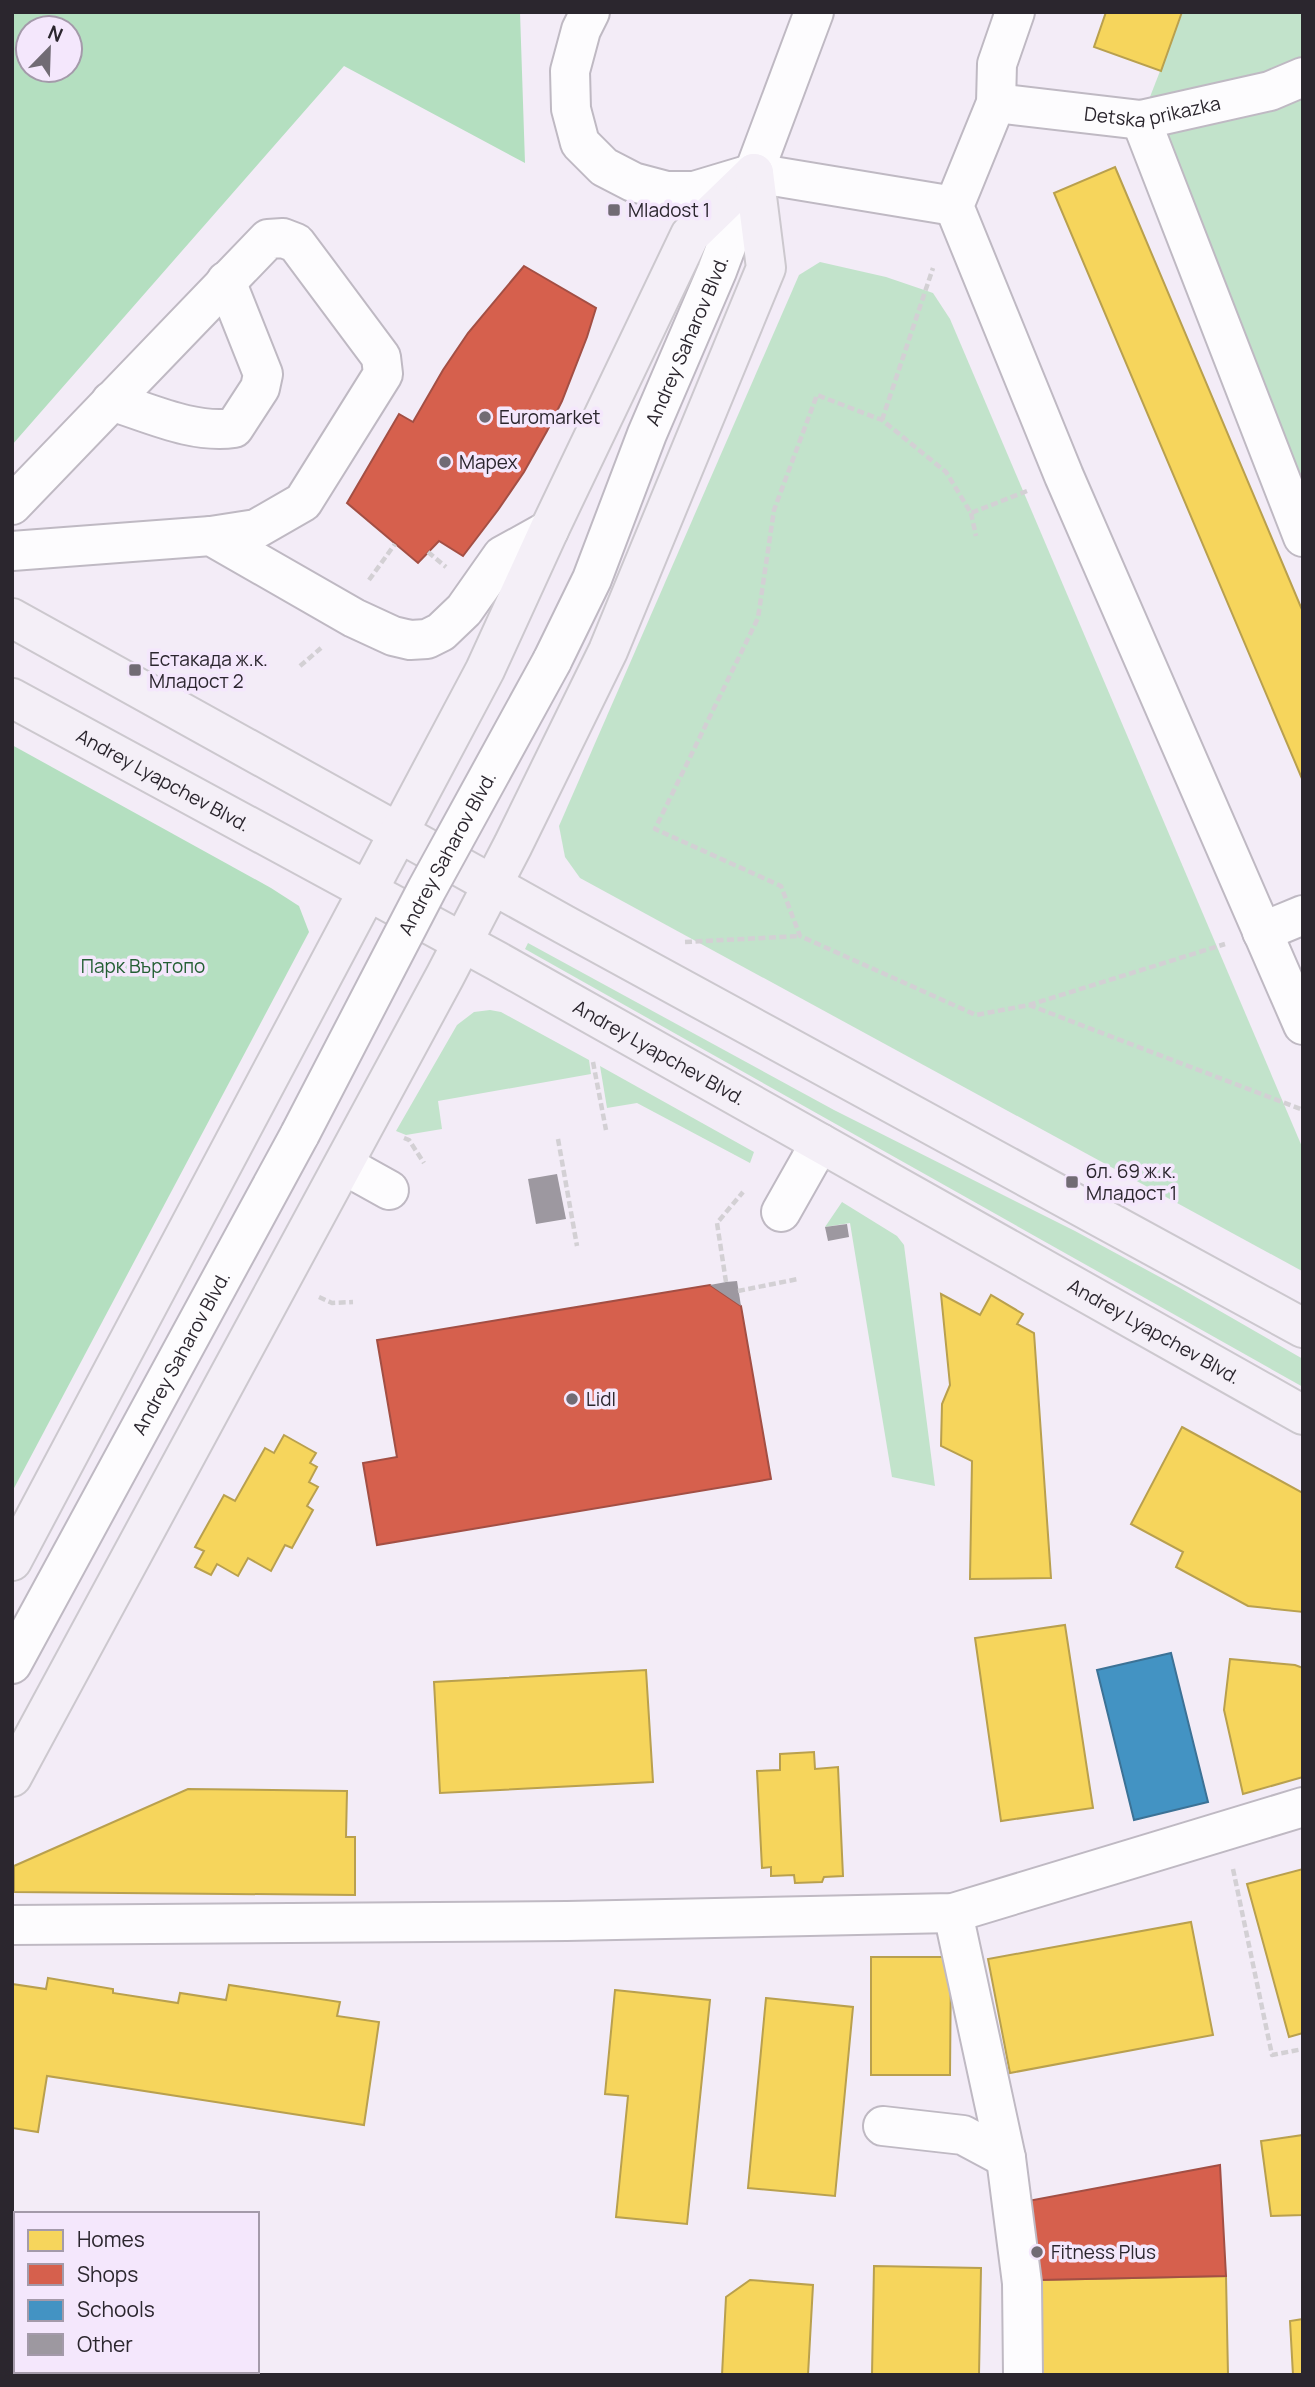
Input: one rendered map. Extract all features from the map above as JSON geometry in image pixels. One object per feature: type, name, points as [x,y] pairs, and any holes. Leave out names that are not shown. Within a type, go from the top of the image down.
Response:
[{"type":"main road","points":[[12,1561],[485,670],[690,235],[754,173]]},
{"type":"main road","points":[[12,1777],[463,942],[608,651],[766,268],[754,173]]},
{"type":"main road","points":[[12,618],[400,834],[1300,1319]]},
{"type":"main road","name":"Andrey Lyapchev Blvd.","points":[[12,698],[463,942],[1303,1415]]},
{"type":"street","points":[[590,12],[581,30],[570,71],[571,108],[580,143],[604,167],[633,182],[667,191],[694,191],[754,173],[954,206]]},
{"type":"street","name":"Andrey Saharov Blvd.","points":[[12,1664],[300,1134],[427,889],[552,661],[592,579],[647,434],[717,271],[814,12]]},
{"type":"street","points":[[1015,12],[997,64],[996,103],[954,206],[1064,476],[1303,1026]]},
{"type":"street","name":"Detska prikazka","points":[[996,103],[1141,120],[1270,91],[1303,78]]},
{"type":"street","points":[[1141,120],[1303,537]]},
{"type":"street","points":[[633,182],[690,235]]},
{"type":"street","points":[[12,505],[268,239],[283,238],[296,243],[382,357],[383,374],[303,502],[256,529],[211,536],[12,551]]},
{"type":"street","points":[[111,401],[194,426],[215,430],[234,428],[260,388],[263,374],[226,281]]},
{"type":"street","points":[[211,536],[354,618],[393,636],[410,640],[427,639],[441,632],[464,610],[502,556],[549,530]]},
{"type":"street","points":[[1262,932],[1303,915]]},
{"type":"street","points":[[781,1212],[820,1143]]},
{"type":"street","points":[[344,1166],[389,1190]]},
{"type":"street","points":[[12,1925],[567,1921],[953,1913],[1303,1807]]},
{"type":"street","points":[[953,1913],[1006,2158],[1022,2283],[1023,2375]]},
{"type":"street","points":[[883,2126],[963,2135],[1006,2158]]},
{"type":"path","points":[[882,419],[954,206]]},
{"type":"path","points":[[800,936],[780,886],[655,828],[758,618],[775,510],[817,395],[882,419],[946,472],[971,513],[976,536]]},
{"type":"path","points":[[971,513],[1064,476]]},
{"type":"path","points":[[369,580],[395,544]]},
{"type":"path","points":[[428,552],[443,565]]},
{"type":"path","points":[[674,943],[800,936],[976,1015],[1029,1005],[1262,932]]},
{"type":"path","points":[[1029,1005],[1303,1110]]},
{"type":"path","points":[[591,1051],[606,1130]]},
{"type":"path","points":[[558,1139],[577,1246]]},
{"type":"path","points":[[409,1140],[424,1163]]},
{"type":"path","points":[[726,1282],[717,1223],[746,1189]]},
{"type":"path","points":[[738,1290],[798,1279]]},
{"type":"path","points":[[332,1303],[353,1302]]},
{"type":"path","points":[[1225,1831],[1272,2055],[1303,2049]]},
{"type":"green space","points":[[12,12],[520,12],[525,163],[344,66],[12,445]]},
{"type":"green space","points":[[1183,12],[1303,12],[1303,537],[1141,120]]},
{"type":"green space","points":[[820,262],[886,277],[933,293],[950,319],[1303,1149],[1302,1271],[580,878],[565,857],[559,826],[799,275]]},
{"type":"green space","name":"Парк Въртопо","points":[[12,745],[271,888],[299,906],[309,932],[12,1492]]},
{"type":"green space","points":[[528,943],[834,1110],[1075,1231],[1180,1288],[1303,1359],[1303,1387],[525,949]]},
{"type":"green space","points":[[474,1012],[501,1012],[589,1060],[591,1074],[438,1101],[442,1129],[406,1135],[396,1131],[457,1025]]},
{"type":"green space","points":[[600,1066],[754,1152],[750,1163],[637,1103],[607,1108]]},
{"type":"green space","points":[[842,1202],[897,1236],[904,1245],[935,1486],[892,1477],[850,1223],[825,1227]]},
{"type":"building: Homes","points":[[1106,12],[1182,12],[1161,71],[1094,47]]},
{"type":"building: Homes","points":[[1115,167],[1303,612],[1303,781],[1054,193]]},
{"type":"building: Homes","points":[[941,1294],[980,1315],[991,1295],[1023,1314],[1017,1324],[1034,1333],[1051,1578],[970,1579],[972,1461],[941,1446],[942,1404],[950,1385]]},
{"type":"building: Homes","points":[[1182,1427],[1303,1493],[1303,1612],[1248,1606],[1176,1567],[1183,1552],[1131,1524]]},
{"type":"building: Homes","points":[[284,1435],[316,1453],[310,1463],[317,1467],[309,1482],[318,1487],[307,1506],[313,1510],[292,1548],[285,1545],[271,1571],[248,1558],[238,1576],[217,1564],[211,1575],[195,1567],[204,1551],[195,1547],[224,1495],[235,1501],[265,1448],[274,1453]]},
{"type":"building: Homes","points":[[1065,1625],[1093,1808],[1001,1821],[975,1638]]},
{"type":"building: Homes","points":[[1230,1659],[1303,1668],[1303,1777],[1243,1794],[1224,1710]]},
{"type":"building: Homes","points":[[646,1670],[653,1782],[440,1793],[434,1682]]},
{"type":"building: Homes","points":[[814,1752],[815,1769],[838,1767],[843,1876],[824,1877],[822,1882],[795,1883],[794,1875],[771,1876],[771,1867],[762,1868],[757,1771],[780,1770],[780,1754]]},
{"type":"building: Homes","points":[[188,1789],[347,1791],[346,1837],[355,1837],[355,1895],[14,1892],[14,1866]]},
{"type":"building: Homes","points":[[1303,1869],[1303,2033],[1289,2037],[1247,1884]]},
{"type":"building: Homes","points":[[1191,1922],[1213,2035],[1010,2073],[988,1959]]},
{"type":"building: Homes","points":[[871,1957],[951,1957],[950,2075],[871,2075]]},
{"type":"building: Homes","points":[[48,1978],[113,1989],[113,1993],[178,2003],[180,1993],[226,2000],[229,1985],[340,2002],[337,2016],[379,2022],[364,2125],[47,2076],[38,2132],[12,2128],[12,1984],[46,1989]]},
{"type":"building: Homes","points":[[615,1990],[710,2000],[687,2224],[616,2217],[628,2096],[605,2094]]},
{"type":"building: Homes","points":[[766,1998],[853,2007],[835,2196],[748,2188]]},
{"type":"building: Homes","points":[[1303,2135],[1303,2215],[1271,2216],[1261,2141]]},
{"type":"building: Homes","points":[[12,2218],[14,2218],[14,2353]]},
{"type":"building: Homes","points":[[874,2266],[981,2268],[979,2375],[872,2375]]},
{"type":"building: Homes","points":[[1226,2276],[1228,2375],[1041,2375],[1039,2280]]},
{"type":"building: Homes","points":[[750,2280],[813,2285],[808,2375],[722,2375],[726,2297]]},
{"type":"building: Homes","points":[[1303,2319],[1303,2375],[1293,2375],[1290,2321]]},
{"type":"building: Shops","name":"Euromarket","points":[[524,266],[596,308],[587,337],[547,431],[498,510],[463,556],[439,541],[418,563],[347,503],[399,414],[413,422],[468,333]]},
{"type":"building: Shops","name":"Lidl","points":[[710,1285],[741,1306],[771,1479],[377,1545],[363,1463],[397,1457],[377,1340]]},
{"type":"building: Shops","points":[[1220,2165],[1226,2276],[1039,2280],[1028,2201]]},
{"type":"building: Schools","points":[[1171,1653],[1208,1802],[1134,1820],[1097,1670]]},
{"type":"building: Other","points":[[557,1174],[566,1219],[536,1224],[528,1179]]},
{"type":"building: Other","points":[[847,1224],[849,1237],[828,1241],[825,1227]]},
{"type":"building: Other","points":[[737,1281],[741,1306],[710,1285],[726,1282]]},
{"type":"place","name":"Mladost 1","points":[[614,210]]},
{"type":"place","name":"Euromarket","points":[[485,417]]},
{"type":"place","name":"Mapex","points":[[445,462]]},
{"type":"place","name":"Естакада ж.к. Младост 2","points":[[135,670]]},
{"type":"place","name":"бл. 69 ж.к. Младост 1","points":[[1072,1182]]},
{"type":"place","name":"Lidl","points":[[572,1399]]},
{"type":"place","name":"Fitness Plus","points":[[1037,2252]]}]
